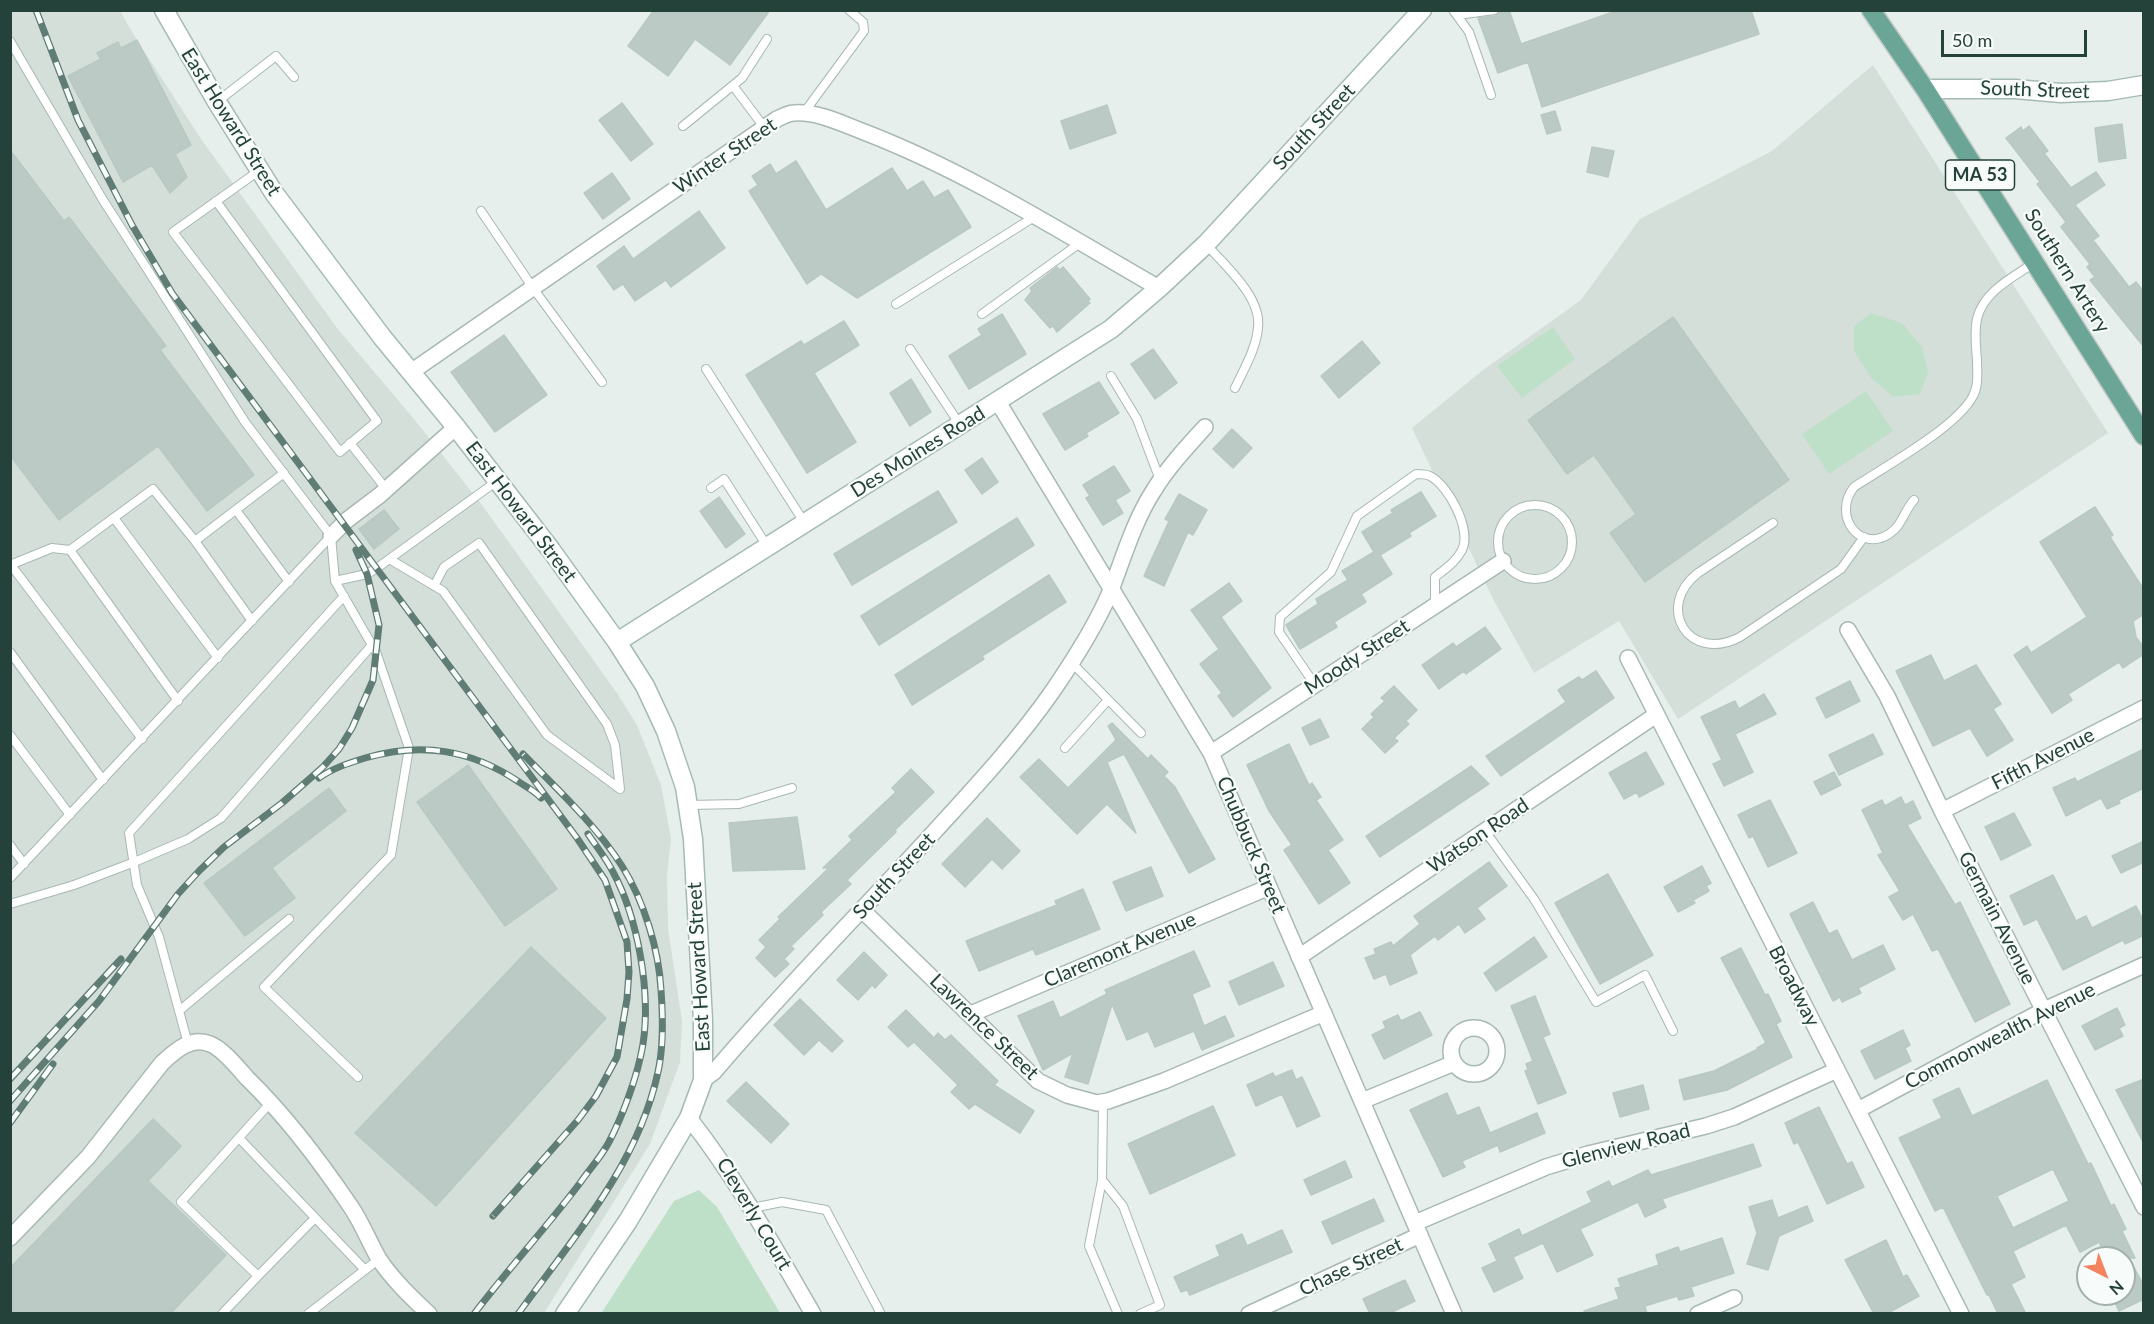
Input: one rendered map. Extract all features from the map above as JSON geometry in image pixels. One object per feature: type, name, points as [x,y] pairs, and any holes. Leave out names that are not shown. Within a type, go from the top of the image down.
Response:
[{"type":"main road","name":"East Howard Street","points":[[164,10],[217,102],[274,193],[382,337],[456,427],[551,550],[617,642],[645,686],[666,731],[686,787],[693,839],[703,1020],[703,1080]]},
{"type":"main road","name":"South Street","points":[[1206,244],[1422,10]]},
{"type":"main road","name":"Southern Artery","points":[[1871,10],[1925,89],[2144,436]]},
{"type":"main road","name":"South Street","points":[[1925,89],[2015,89],[2061,93],[2108,91],[2143,85]]},
{"type":"main road","name":"Des Moines Road","points":[[617,642],[1111,329],[1206,244]]},
{"type":"main road","name":"South Street","points":[[565,1314],[628,1221],[689,1118],[703,1080]]},
{"type":"street","name":"Winter Street","points":[[411,372],[777,118],[793,113],[815,115],[914,152],[971,181],[1159,288]]},
{"type":"street","name":"Chubbuck Street","points":[[998,402],[1211,753],[1454,1314]]},
{"type":"street","points":[[332,536],[347,520],[456,427]]},
{"type":"street","name":"South Street","points":[[703,1080],[714,1072],[993,768],[1052,692],[1096,623],[1137,524],[1160,481],[1170,466],[1205,427]]},
{"type":"street","name":"Moody Street","points":[[1211,753],[1503,561]]},
{"type":"street","name":"Germain Avenue","points":[[1848,630],[1887,696],[1942,811],[2144,1207]]},
{"type":"street","name":"Broadway","points":[[1628,658],[1961,1314]]},
{"type":"street","name":"Fifth Avenue","points":[[1942,811],[2144,708]]},
{"type":"street","name":"Watson Road","points":[[1299,957],[1656,715]]},
{"type":"street","name":"Claremont Avenue","points":[[971,1014],[1269,887]]},
{"type":"street","name":"Lawrence Street","points":[[862,910],[1038,1081],[1067,1095],[1097,1103],[1164,1081],[1324,1013]]},
{"type":"street","name":"Commonwealth Avenue","points":[[1858,1110],[2044,1010],[2144,965]]},
{"type":"street","points":[[10,1238],[88,1157],[156,1069],[174,1052],[188,1044],[198,1042],[212,1044],[297,1131],[350,1206],[379,1259],[429,1314]]},
{"type":"street","points":[[1362,1101],[1454,1063]]},
{"type":"street","name":"Glenview Road","points":[[1417,1229],[1546,1167],[1734,1117],[1837,1070]]},
{"type":"street","name":"Cleverly Court","points":[[689,1118],[717,1153],[752,1208],[813,1314]]},
{"type":"street","name":"Chase Street","points":[[1249,1314],[1417,1229]]},
{"type":"street","points":[[1698,1314],[1734,1298]]},
{"type":"lane","points":[[803,114],[864,31],[863,22],[849,10]]},
{"type":"lane","points":[[1491,95],[1469,32],[1456,13],[1494,10]]},
{"type":"lane","points":[[683,126],[734,87],[767,39]]},
{"type":"lane","points":[[10,41],[103,200],[245,422],[332,536],[335,581],[372,645],[409,748],[391,855],[264,987],[358,1077]]},
{"type":"lane","points":[[217,102],[276,56],[294,77]]},
{"type":"lane","points":[[734,87],[764,127]]},
{"type":"lane","points":[[216,201],[376,421],[340,452],[173,232],[216,201],[260,170]]},
{"type":"lane","points":[[481,211],[533,288],[602,382]]},
{"type":"lane","points":[[896,304],[1034,217]]},
{"type":"lane","points":[[982,314],[1080,243]]},
{"type":"lane","points":[[1206,244],[1249,293],[1258,311],[1259,327],[1255,342],[1235,388]]},
{"type":"lane","points":[[1914,500],[1907,508],[1902,521],[1886,537],[1875,539],[1864,537],[1855,532],[1845,515],[1845,503],[1854,487],[1948,425],[1969,404],[1975,393],[1977,379],[1975,334],[1980,308],[1999,286],[2035,262]]},
{"type":"lane","points":[[910,349],[960,426]]},
{"type":"lane","points":[[706,369],[805,524]]},
{"type":"lane","points":[[1111,376],[1137,419],[1160,481]]},
{"type":"lane","points":[[350,443],[386,489]]},
{"type":"lane","points":[[195,541],[284,473]]},
{"type":"lane","points":[[1315,685],[1279,632],[1280,617],[1331,572],[1357,516],[1416,474],[1428,475],[1441,484],[1455,506],[1465,532],[1463,548],[1454,562],[1435,577],[1435,606]]},
{"type":"lane","points":[[711,488],[724,479],[768,548]]},
{"type":"lane","points":[[335,581],[366,574],[391,560],[497,481]]},
{"type":"lane","points":[[142,739],[11,565],[52,548],[70,550],[153,489],[195,541],[252,621]]},
{"type":"lane","points":[[1539,504],[1552,508],[1562,516],[1570,528],[1572,544],[1569,557],[1562,568],[1552,575],[1539,579],[1522,577],[1511,571],[1503,561],[1498,549],[1499,530],[1516,510],[1539,504]]},
{"type":"lane","points":[[236,510],[289,582]]},
{"type":"lane","points":[[114,518],[218,658]]},
{"type":"lane","points":[[1773,523],[1698,573],[1681,591],[1678,613],[1682,625],[1699,642],[1713,646],[1727,644],[1740,637],[1841,569],[1864,537]]},
{"type":"lane","points":[[10,878],[332,536]]},
{"type":"lane","points":[[391,560],[434,586],[443,591],[547,735],[620,789],[615,745],[607,724],[479,543],[444,567],[434,586]]},
{"type":"lane","points":[[70,550],[178,701]]},
{"type":"lane","points":[[188,1044],[159,937],[137,885],[129,832],[344,596]]},
{"type":"lane","points":[[10,904],[75,885],[132,863],[188,839],[221,818],[372,645]]},
{"type":"lane","points":[[10,652],[103,780]]},
{"type":"lane","points":[[1071,662],[1141,733]]},
{"type":"lane","points":[[1065,748],[1108,700]]},
{"type":"lane","points":[[10,735],[70,815]]},
{"type":"lane","points":[[688,805],[739,804],[792,788]]},
{"type":"lane","points":[[1485,831],[1533,899],[1596,1002],[1645,975],[1672,1031]]},
{"type":"lane","points":[[10,845],[24,864]]},
{"type":"lane","points":[[179,1011],[289,919]]},
{"type":"lane","points":[[258,1276],[181,1202],[271,1102]]},
{"type":"lane","points":[[1103,1102],[1102,1180],[1089,1246],[1118,1314]]},
{"type":"lane","points":[[239,1138],[365,1270]]},
{"type":"lane","points":[[1102,1180],[1123,1206],[1160,1305],[1140,1314]]},
{"type":"lane","points":[[752,1208],[782,1202],[826,1209],[881,1314]]},
{"type":"lane","points":[[222,1314],[315,1218]]},
{"type":"lane","points":[[308,1314],[379,1259]]},
{"type":"shaded area","points":[[10,11],[120,11],[201,139],[337,328],[414,419],[482,505],[617,693],[637,725],[661,785],[671,839],[667,875],[668,929],[682,1021],[680,1062],[650,1144],[544,1313],[11,1313]]},
{"type":"shaded area","points":[[1873,65],[2108,433],[1678,719],[1619,621],[1534,673],[1492,597],[1412,428],[1483,370],[1581,300],[1640,219],[1772,151]]},
{"type":"green space","points":[[1871,313],[1902,323],[1922,347],[1928,373],[1920,394],[1894,397],[1872,379],[1854,351],[1854,326]]},
{"type":"green space","points":[[1553,327],[1575,359],[1522,398],[1497,366]]},
{"type":"green space","points":[[1866,391],[1893,431],[1829,474],[1802,434]]},
{"type":"green space","points":[[699,1190],[717,1207],[780,1313],[602,1312],[674,1201]]},
{"type":"building","points":[[654,10],[770,10],[730,65],[695,39],[668,76],[628,46]]},
{"type":"building","points":[[1500,10],[1509,10],[1521,44],[1619,10],[1751,10],[1759,34],[1542,107],[1528,62],[1498,73],[1478,18],[1495,16]]},
{"type":"building","points":[[137,40],[191,145],[175,154],[187,177],[170,193],[152,165],[123,182],[68,76],[101,59],[97,53],[118,42],[121,48]]},
{"type":"building","points":[[622,103],[653,144],[631,161],[599,120]]},
{"type":"building","points":[[1107,105],[1116,133],[1070,149],[1061,121]]},
{"type":"building","points":[[1555,111],[1561,130],[1547,134],[1541,115]]},
{"type":"building","points":[[2122,124],[2126,158],[2099,162],[2095,128]]},
{"type":"building","points":[[2029,126],[2048,151],[2044,153],[2071,188],[2096,172],[2105,185],[2075,205],[2099,236],[2093,240],[2129,287],[2136,282],[2144,292],[2144,347],[2090,280],[2095,277],[2087,267],[2090,264],[2061,227],[2066,222],[2037,184],[2040,182],[2006,138],[2021,127],[2023,131]]},
{"type":"building","points":[[1592,147],[1614,151],[1608,177],[1587,172]]},
{"type":"building","points":[[10,150],[64,221],[69,217],[166,346],[160,350],[254,475],[207,511],[158,446],[59,520],[10,455]]},
{"type":"building","points":[[796,161],[826,210],[892,168],[907,191],[923,181],[934,198],[948,190],[971,227],[857,298],[821,274],[807,284],[749,191],[758,185],[752,176],[770,164],[776,174]]},
{"type":"building","points":[[612,173],[630,199],[603,219],[584,193]]},
{"type":"building","points":[[699,211],[725,248],[671,287],[666,280],[635,301],[623,284],[614,290],[597,266],[624,246],[633,259]]},
{"type":"building","points":[[1057,267],[1060,270],[1063,267],[1090,299],[1088,301],[1090,303],[1057,332],[1053,326],[1050,328],[1025,300],[1032,291],[1030,288]]},
{"type":"building","points":[[1002,314],[1026,354],[969,389],[949,356],[982,335],[978,329]]},
{"type":"building","points":[[1673,317],[1789,480],[1645,582],[1610,533],[1636,514],[1594,455],[1567,474],[1528,420]]},
{"type":"building","points":[[844,321],[859,345],[814,373],[856,442],[807,473],[746,375],[801,341],[804,345]]},
{"type":"building","points":[[504,335],[547,395],[495,432],[451,372]]},
{"type":"building","points":[[1362,341],[1380,363],[1339,398],[1321,376]]},
{"type":"building","points":[[1153,349],[1177,383],[1155,399],[1131,364]]},
{"type":"building","points":[[911,379],[931,412],[910,426],[890,393]]},
{"type":"building","points":[[1099,382],[1119,413],[1086,433],[1088,436],[1065,450],[1043,414]]},
{"type":"building","points":[[1232,429],[1252,448],[1233,468],[1213,449]]},
{"type":"building","points":[[982,458],[998,482],[982,494],[965,470]]},
{"type":"building","points":[[1114,466],[1130,491],[1115,500],[1123,513],[1103,525],[1086,498],[1090,496],[1083,485]]},
{"type":"building","points":[[938,491],[957,522],[852,585],[834,554]]},
{"type":"building","points":[[1421,492],[1436,516],[1409,533],[1411,536],[1380,555],[1392,574],[1361,594],[1366,602],[1334,622],[1337,627],[1300,649],[1286,625],[1318,604],[1316,599],[1348,580],[1342,571],[1374,552],[1362,532],[1393,513],[1391,510]]},
{"type":"building","points":[[1179,494],[1207,510],[1193,535],[1188,532],[1164,586],[1144,576],[1169,521],[1165,519]]},
{"type":"building","points":[[719,497],[745,534],[726,548],[700,511]]},
{"type":"building","points":[[2095,507],[2113,535],[2110,537],[2144,590],[2144,614],[2133,621],[2136,637],[2144,648],[2144,654],[2123,668],[2119,662],[2068,694],[2072,700],[2052,713],[2014,655],[2027,646],[2031,653],[2087,617],[2040,542]]},
{"type":"building","points":[[384,510],[399,529],[374,549],[359,529]]},
{"type":"building","points":[[1017,518],[1034,545],[879,645],[861,616]]},
{"type":"building","points":[[1049,575],[1066,602],[982,656],[984,659],[912,705],[895,675]]},
{"type":"building","points":[[1229,583],[1242,601],[1221,617],[1271,688],[1233,717],[1218,696],[1222,693],[1200,664],[1219,649],[1191,610]]},
{"type":"building","points":[[1485,627],[1501,649],[1466,674],[1464,671],[1439,689],[1422,665],[1453,643],[1456,647]]},
{"type":"building","points":[[1931,655],[1944,681],[1976,665],[2001,704],[1993,709],[2013,740],[1987,756],[1970,728],[1933,746],[1896,671]]},
{"type":"building","points":[[1596,671],[1614,698],[1501,776],[1486,756],[1566,702],[1558,690],[1579,677],[1582,680]]},
{"type":"building","points":[[1850,681],[1860,701],[1826,718],[1816,698]]},
{"type":"building","points":[[1394,686],[1417,710],[1406,721],[1409,724],[1394,738],[1398,741],[1385,753],[1362,729],[1374,717],[1371,714],[1385,701],[1381,698]]},
{"type":"building","points":[[1764,694],[1776,714],[1735,734],[1753,772],[1724,786],[1713,764],[1722,760],[1701,717],[1735,701],[1739,709]]},
{"type":"building","points":[[1320,719],[1329,737],[1310,745],[1302,728]]},
{"type":"building","points":[[1112,723],[1148,759],[1151,755],[1168,772],[1164,776],[1175,787],[1215,859],[1189,873],[1124,754],[1107,762],[1136,833],[1107,804],[1077,834],[1020,777],[1039,759],[1068,788],[1116,740],[1108,726]]},
{"type":"building","points":[[1873,734],[1883,754],[1839,775],[1829,755]]},
{"type":"building","points":[[1289,744],[1309,785],[1312,783],[1321,797],[1316,800],[1343,840],[1328,850],[1350,883],[1319,904],[1284,850],[1292,845],[1269,811],[1247,765]]},
{"type":"building","points":[[2144,749],[2144,788],[2119,800],[2120,803],[2107,809],[2101,798],[2066,816],[2053,788],[2075,778],[2077,782]]},
{"type":"building","points":[[1646,752],[1664,784],[1639,797],[1637,792],[1624,799],[1609,773]]},
{"type":"building","points":[[468,765],[557,889],[505,926],[417,802]]},
{"type":"building","points":[[1471,766],[1489,784],[1380,857],[1366,836]]},
{"type":"building","points":[[911,769],[934,792],[847,880],[851,884],[821,912],[823,915],[791,946],[794,949],[784,959],[789,964],[775,977],[756,958],[766,947],[759,940],[780,919],[778,917],[829,868],[823,868],[852,840],[849,836],[896,792],[892,788]]},
{"type":"building","points":[[1834,772],[1841,785],[1821,795],[1814,782]]},
{"type":"building","points":[[329,788],[346,811],[272,868],[295,898],[245,936],[204,883]]},
{"type":"building","points":[[1901,797],[1905,805],[1913,801],[1921,818],[1907,825],[1955,905],[1960,902],[2010,1004],[1975,1022],[1938,949],[1932,951],[1913,914],[1903,920],[1889,897],[1900,891],[1878,855],[1883,853],[1862,810],[1882,800],[1885,806]]},
{"type":"building","points":[[1770,800],[1797,853],[1768,867],[1753,836],[1749,838],[1738,815]]},
{"type":"building","points":[[2014,813],[2031,845],[2001,860],[1985,827]]},
{"type":"building","points":[[797,817],[805,869],[733,871],[729,823]]},
{"type":"building","points":[[987,818],[1020,851],[1002,869],[992,859],[965,887],[942,864]]},
{"type":"building","points":[[2144,841],[2144,862],[2121,873],[2112,856]]},
{"type":"building","points":[[1489,862],[1507,886],[1477,908],[1485,919],[1465,933],[1459,924],[1438,940],[1435,936],[1410,955],[1417,973],[1390,985],[1386,974],[1374,979],[1365,958],[1376,954],[1374,949],[1391,942],[1393,946],[1420,924],[1414,916]]},
{"type":"building","points":[[1702,866],[1711,883],[1706,886],[1709,891],[1693,900],[1695,903],[1678,912],[1664,887]]},
{"type":"building","points":[[1151,867],[1163,896],[1126,911],[1113,882]]},
{"type":"building","points":[[1608,874],[1653,955],[1600,984],[1555,903]]},
{"type":"building","points":[[2053,875],[2076,921],[2086,916],[2092,928],[2136,906],[2144,922],[2144,935],[2125,944],[2123,940],[2063,970],[2037,919],[2024,925],[2010,896]]},
{"type":"building","points":[[1083,889],[1100,929],[1036,955],[1033,949],[979,971],[966,941],[1057,905],[1055,901]]},
{"type":"building","points":[[1813,902],[1829,934],[1837,930],[1852,960],[1883,945],[1895,969],[1858,988],[1861,993],[1842,1002],[1840,997],[1833,1001],[1790,914]]},
{"type":"building","points":[[1534,937],[1547,957],[1496,991],[1484,973]]},
{"type":"building","points":[[531,947],[606,1018],[436,1206],[355,1133]]},
{"type":"building","points":[[1741,948],[1781,1021],[1776,1024],[1792,1057],[1727,1090],[1684,1100],[1679,1080],[1714,1071],[1766,1043],[1721,958]]},
{"type":"building","points":[[1194,951],[1210,986],[1192,994],[1204,1026],[1225,1016],[1234,1036],[1202,1050],[1194,1031],[1155,1047],[1148,1031],[1127,1040],[1112,1004],[1088,1084],[1065,1077],[1073,1053],[1043,1070],[1018,1016],[1053,1001],[1060,1018],[1107,994],[1105,990]]},
{"type":"building","points":[[864,952],[887,975],[875,988],[872,985],[858,1000],[837,980]]},
{"type":"building","points":[[1273,962],[1284,986],[1239,1005],[1229,982]]},
{"type":"building","points":[[1535,996],[1550,1034],[1543,1037],[1566,1093],[1538,1104],[1525,1071],[1528,1070],[1526,1064],[1533,1061],[1511,1006]]},
{"type":"building","points":[[800,999],[843,1041],[832,1052],[819,1040],[804,1055],[774,1025]]},
{"type":"building","points":[[2117,1008],[2125,1025],[2119,1028],[2123,1036],[2095,1050],[2082,1026]]},
{"type":"building","points":[[906,1010],[934,1038],[938,1033],[945,1040],[951,1035],[998,1081],[994,1085],[1034,1111],[1020,1133],[975,1104],[969,1109],[951,1092],[958,1085],[914,1042],[908,1047],[888,1027]]},
{"type":"building","points":[[1420,1012],[1432,1035],[1384,1059],[1372,1035],[1386,1028],[1383,1022],[1398,1015],[1401,1021]]},
{"type":"building","points":[[1903,1030],[1910,1045],[1905,1048],[1911,1061],[1875,1079],[1861,1051]]},
{"type":"building","points":[[1292,1070],[1296,1080],[1302,1077],[1320,1116],[1297,1127],[1282,1094],[1256,1106],[1247,1085],[1273,1073],[1275,1077]]},
{"type":"building","points":[[2144,1079],[2144,1144],[2116,1090]]},
{"type":"building","points":[[2047,1080],[2088,1164],[2091,1163],[2111,1206],[2114,1204],[2126,1229],[2122,1231],[2129,1246],[2101,1246],[2099,1242],[2091,1246],[2077,1246],[2066,1225],[2013,1251],[2025,1277],[2011,1284],[2026,1314],[1998,1314],[1943,1207],[1935,1211],[1899,1138],[1942,1118],[1933,1100],[1959,1088],[1972,1116]],"holes":[[[2053,1169],[2069,1201],[2013,1228],[1997,1196]]]},
{"type":"building","points":[[746,1082],[789,1124],[771,1143],[727,1101]]},
{"type":"building","points":[[1643,1085],[1649,1109],[1620,1117],[1613,1093]]},
{"type":"building","points":[[1447,1093],[1457,1116],[1479,1107],[1490,1133],[1537,1113],[1545,1133],[1500,1152],[1498,1145],[1462,1161],[1465,1167],[1443,1177],[1410,1110]]},
{"type":"building","points":[[1213,1106],[1235,1155],[1150,1194],[1128,1144]]},
{"type":"building","points":[[1819,1107],[1847,1164],[1852,1162],[1864,1187],[1827,1204],[1798,1142],[1794,1144],[1785,1123]]},
{"type":"building","points":[[153,1119],[181,1146],[148,1181],[226,1255],[170,1314],[10,1314],[10,1268]]},
{"type":"building","points":[[1753,1144],[1761,1166],[1662,1199],[1666,1207],[1645,1217],[1638,1202],[1580,1229],[1593,1255],[1557,1272],[1543,1243],[1513,1257],[1523,1278],[1494,1292],[1482,1268],[1497,1261],[1489,1244],[1519,1229],[1522,1236],[1592,1202],[1587,1192],[1609,1181],[1612,1187],[1648,1170],[1651,1175]]},
{"type":"building","points":[[1345,1161],[1352,1177],[1311,1195],[1304,1180]]},
{"type":"building","points":[[1374,1199],[1384,1221],[1332,1244],[1322,1222]]},
{"type":"building","points":[[1772,1200],[1778,1218],[1807,1206],[1813,1221],[1779,1236],[1768,1270],[1747,1264],[1757,1233],[1749,1207]]},
{"type":"building","points":[[1282,1230],[1292,1252],[1190,1295],[1187,1290],[1181,1292],[1174,1277],[1220,1256],[1216,1246],[1242,1234],[1247,1246]]},
{"type":"building","points":[[1722,1238],[1734,1273],[1691,1287],[1694,1296],[1679,1300],[1677,1296],[1645,1306],[1647,1314],[1585,1314],[1584,1311],[1619,1299],[1615,1288],[1621,1287],[1618,1279],[1659,1265],[1656,1255],[1678,1247],[1680,1252]]},
{"type":"building","points":[[1886,1240],[1903,1277],[1907,1275],[1919,1296],[1886,1314],[1874,1314],[1845,1260]]},
{"type":"building","points":[[2136,1271],[2144,1286],[2144,1299],[2136,1303]]},
{"type":"building","points":[[1405,1280],[1415,1301],[1388,1314],[1370,1314],[1363,1299]]},
{"type":"building","points":[[2117,1306],[2129,1306],[2119,1311]]},
{"type":"railway","points":[[36,10],[78,120],[132,225],[172,293],[577,838],[605,880],[627,942],[629,972],[627,999],[617,1057],[596,1096],[578,1120],[493,1216]]},
{"type":"railway","points":[[10,1101],[99,1001],[178,894],[199,871],[224,847],[282,803],[322,768],[339,749],[352,728],[373,680],[379,625],[367,574],[356,550]]},
{"type":"railway","points":[[319,778],[335,769],[365,758],[406,750],[426,750],[464,756],[482,762],[501,771],[541,798]]},
{"type":"railway","points":[[518,1314],[601,1199],[635,1138],[658,1072],[662,1031],[660,975],[654,942],[630,880],[588,822],[523,754]]},
{"type":"railway","points":[[474,1314],[567,1200],[602,1153],[625,1107],[641,1056],[645,1002],[644,979],[636,933],[622,890],[588,834]]},
{"type":"railway","points":[[10,1079],[121,959]]},
{"type":"railway","points":[[10,1123],[53,1064]]}]
